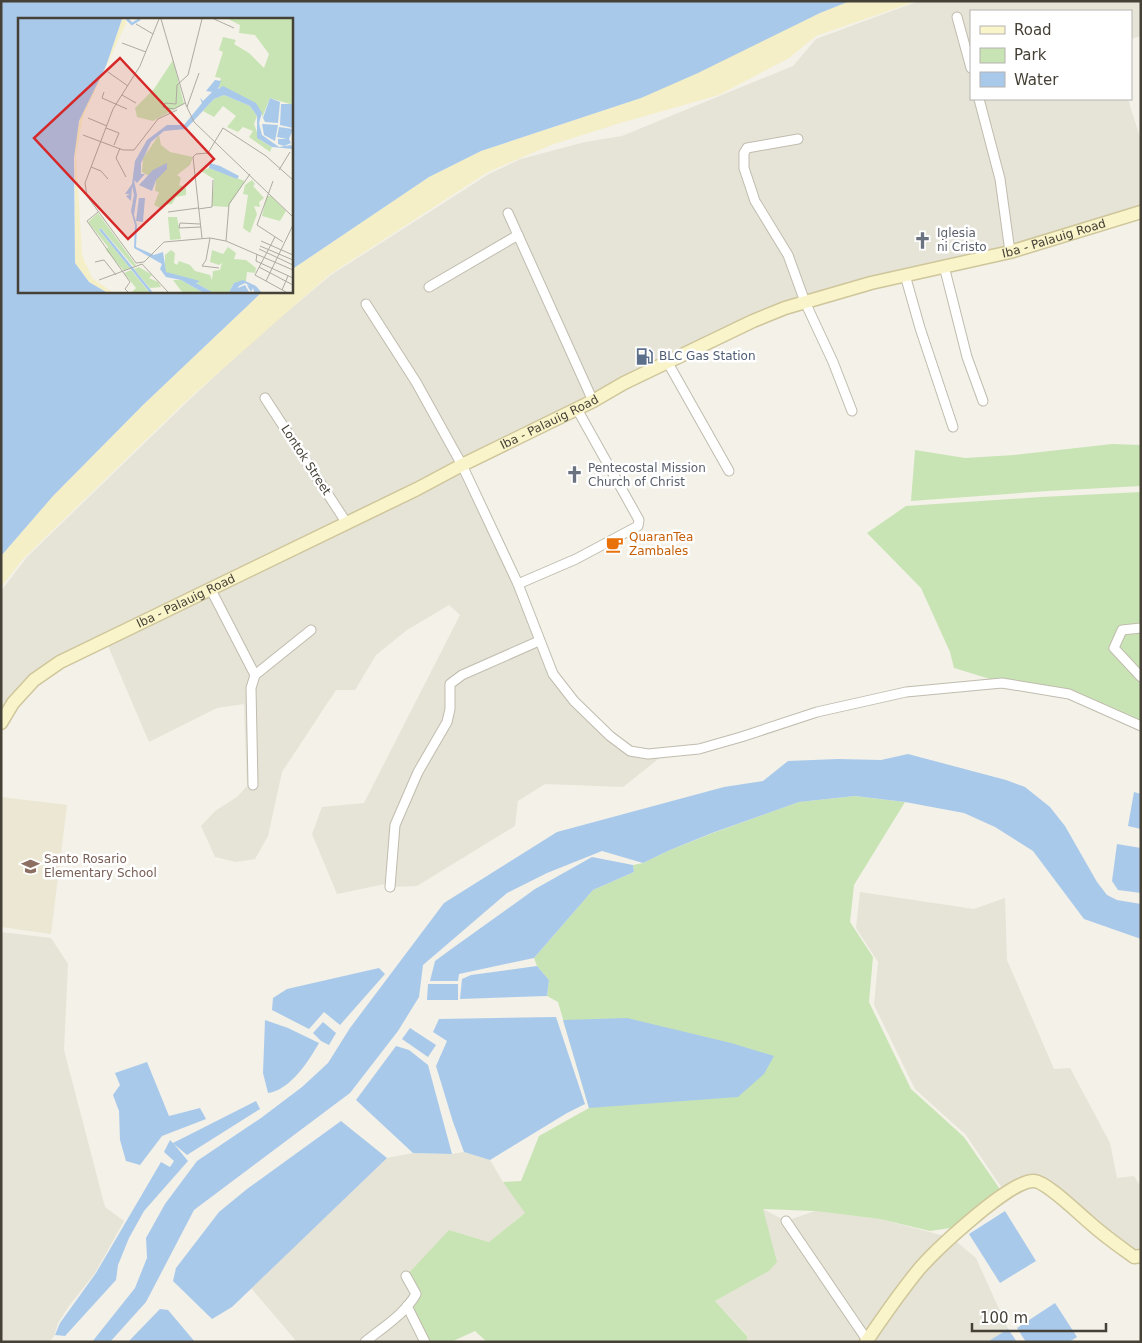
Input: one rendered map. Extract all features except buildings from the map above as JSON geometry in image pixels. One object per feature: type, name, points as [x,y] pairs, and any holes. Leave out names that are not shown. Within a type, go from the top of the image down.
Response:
[{"type":"main road","name":"Iba - Palauig Road","points":[[1,724],[13,703],[34,680],[60,662],[417,489],[593,401],[624,383],[753,321],[805,302],[905,275],[1010,252],[1141,212]]},
{"type":"main road","points":[[866,1341],[921,1268],[964,1226],[1023,1183],[1035,1181],[1046,1186],[1134,1257],[1141,1256]]},
{"type":"street","points":[[957,16],[970,64]]},
{"type":"street","points":[[979,100],[1000,180],[1010,252]]},
{"type":"street","points":[[798,139],[747,148],[744,153],[744,168],[755,201],[788,256],[805,302],[833,362],[852,411]]},
{"type":"street","points":[[508,213],[593,401]]},
{"type":"street","points":[[429,287],[518,235]]},
{"type":"street","points":[[944,266],[967,357],[983,401]]},
{"type":"street","points":[[905,275],[952,427]]},
{"type":"street","points":[[366,304],[416,382],[462,465],[518,584],[552,674],[574,701],[610,736],[630,750],[648,754],[699,749],[817,712],[906,692],[1002,683],[1069,694],[1141,726]]},
{"type":"street","points":[[668,363],[729,471]]},
{"type":"street","name":"Lontok Street","points":[[265,398],[346,522]]},
{"type":"street","points":[[518,584],[576,559],[638,526],[638,520],[577,409]]},
{"type":"street","points":[[210,588],[255,675]]},
{"type":"street","points":[[1141,628],[1122,630],[1114,648],[1141,677]]},
{"type":"street","points":[[253,785],[251,688],[255,675],[311,630]]},
{"type":"street","points":[[390,887],[395,825],[418,772],[447,722],[450,709],[450,684],[462,675],[539,641]]},
{"type":"street","points":[[786,1222],[866,1341]]},
{"type":"street","points":[[365,1342],[407,1306],[416,1294],[406,1276]]},
{"type":"street","points":[[407,1306],[425,1342]]},
{"type":"shaded area","points":[[919,1],[1141,1],[1141,36],[1132,39],[1132,10],[970,10],[970,100],[1128,100],[1141,141],[1141,212],[814,297],[462,465],[553,674],[630,750],[666,753],[623,787],[545,784],[518,801],[515,826],[417,886],[390,887],[390,883],[337,894],[312,834],[322,807],[364,803],[460,615],[449,605],[407,630],[376,655],[355,690],[336,690],[282,772],[268,836],[255,859],[236,862],[215,857],[201,826],[215,811],[237,797],[247,786],[244,704],[217,708],[149,742],[105,639],[63,657],[1,715],[1,591],[27,557],[187,402],[257,337],[331,275],[489,174],[521,159],[585,142],[622,136],[793,66],[816,39]]},
{"type":"shaded area","name":"Santo Rosario Elementary School","points":[[1,797],[67,805],[51,934],[1,927]]},
{"type":"shaded area","points":[[860,892],[974,909],[1005,898],[1007,960],[1054,1069],[1070,1068],[1110,1143],[1117,1178],[1134,1176],[1141,1187],[1141,1248],[1130,1251],[1045,1182],[1004,1191],[966,1135],[915,1089],[874,1005],[878,962],[856,928]]},
{"type":"shaded area","points":[[1,932],[51,938],[68,964],[64,1050],[105,1207],[124,1221],[95,1273],[69,1306],[49,1342],[1,1342]]},
{"type":"shaded area","points":[[464,1152],[490,1160],[503,1182],[526,1212],[489,1242],[449,1230],[425,1342],[297,1342],[251,1288],[387,1158],[413,1153],[452,1154]]},
{"type":"shaded area","points":[[763,1209],[786,1221],[815,1211],[880,1219],[952,1238],[976,1258],[1008,1329],[988,1342],[747,1342],[747,1335],[715,1301],[769,1271]]},
{"type":"green space","points":[[1112,444],[1141,445],[1141,486],[911,501],[915,450],[965,458],[1014,455]]},
{"type":"green space","points":[[1141,492],[1141,723],[1066,689],[1000,682],[954,668],[950,652],[921,588],[867,533],[906,506]]},
{"type":"green space","points":[[855,796],[905,802],[854,885],[850,922],[873,957],[869,1002],[911,1089],[964,1137],[1004,1195],[964,1226],[930,1231],[880,1219],[815,1211],[763,1209],[777,1262],[769,1271],[715,1301],[747,1336],[747,1342],[487,1342],[475,1331],[451,1342],[425,1342],[407,1306],[416,1294],[406,1276],[449,1230],[489,1242],[525,1213],[503,1182],[521,1181],[539,1136],[589,1108],[558,1002],[547,996],[549,980],[537,966],[534,958],[593,890],[634,872],[633,865],[643,863],[713,833],[799,802]]},
{"type":"sand","points":[[850,1],[917,1],[816,36],[789,58],[719,95],[551,145],[488,172],[329,275],[184,403],[23,559],[1,587],[1,556],[53,496],[143,405],[262,292],[292,292],[292,269],[429,177],[481,151],[641,98],[820,13]]},
{"type":"water","points":[[1,1],[850,1],[820,13],[698,73],[641,98],[481,151],[429,177],[292,269],[292,18],[18,18],[18,292],[262,292],[143,405],[53,496],[1,556]]},
{"type":"water","points":[[908,754],[1006,780],[1025,787],[1050,807],[1065,826],[1097,882],[1107,895],[1117,900],[1141,904],[1141,939],[1084,919],[1033,851],[995,827],[964,813],[905,802],[855,796],[799,802],[712,833],[643,863],[602,851],[547,873],[507,893],[423,965],[419,997],[398,1031],[350,1093],[194,1210],[146,1302],[110,1342],[92,1342],[135,1288],[147,1258],[146,1238],[165,1204],[197,1161],[261,1118],[302,1087],[328,1063],[350,1028],[444,903],[557,832],[724,787],[763,781],[788,761],[881,760]]},
{"type":"water","points":[[1134,792],[1141,794],[1141,829],[1128,826]]},
{"type":"water","points":[[1117,844],[1141,848],[1141,893],[1118,890],[1112,881]]},
{"type":"water","points":[[592,857],[633,865],[634,872],[593,890],[534,958],[459,974],[458,981],[430,981],[435,961],[535,889]]},
{"type":"water","points":[[537,966],[549,980],[547,996],[460,999],[462,979],[471,975]]},
{"type":"water","points":[[379,968],[385,974],[340,1025],[324,1012],[309,1029],[272,1010],[273,998],[287,989]]},
{"type":"water","points":[[428,984],[458,984],[458,1000],[427,1000]]},
{"type":"water","points":[[556,1017],[585,1104],[490,1160],[464,1152],[436,1066],[447,1041],[433,1032],[439,1019]]},
{"type":"water","points":[[627,1018],[731,1043],[774,1056],[764,1074],[738,1097],[589,1108],[563,1020]]},
{"type":"water","points":[[265,1020],[288,1028],[319,1043],[304,1066],[291,1081],[284,1087],[268,1093],[263,1073]]},
{"type":"water","points":[[323,1022],[336,1033],[329,1045],[321,1041],[313,1033]]},
{"type":"water","points":[[410,1028],[436,1045],[428,1057],[402,1039]]},
{"type":"water","points":[[396,1046],[409,1050],[428,1065],[452,1154],[413,1153],[356,1100]]},
{"type":"water","points":[[147,1062],[169,1116],[200,1108],[206,1119],[162,1136],[140,1165],[126,1161],[120,1140],[119,1111],[113,1095],[120,1085],[115,1073]]},
{"type":"water","points":[[256,1101],[260,1109],[187,1155],[174,1144],[188,1161],[144,1211],[129,1238],[118,1265],[116,1280],[65,1336],[55,1335],[60,1323],[96,1273],[161,1162],[170,1167],[174,1161],[164,1152],[170,1140],[173,1143]]},
{"type":"water","points":[[341,1121],[387,1158],[232,1307],[212,1319],[173,1281],[176,1268],[219,1212],[247,1189]]},
{"type":"water","points":[[1005,1211],[1036,1261],[1000,1283],[969,1234]]},
{"type":"water","points":[[1055,1303],[1077,1337],[1069,1342],[1026,1342],[1017,1328]]},
{"type":"water","points":[[160,1309],[168,1310],[195,1342],[128,1342]]},
{"type":"water","points":[[1008,1329],[1017,1342],[989,1342],[989,1341]]},
{"type":"place","name":"Iglesia ni Cristo","points":[[923,240]]},
{"type":"place","name":"BLC Gas Station","points":[[645,356]]},
{"type":"place","name":"Pentecostal Mission Church of Christ","points":[[574,475]]},
{"type":"place","name":"QuaranTea Zambales","points":[[615,544]]},
{"type":"place","name":"Santo Rosario Elementary School","points":[[30,866]]}]
